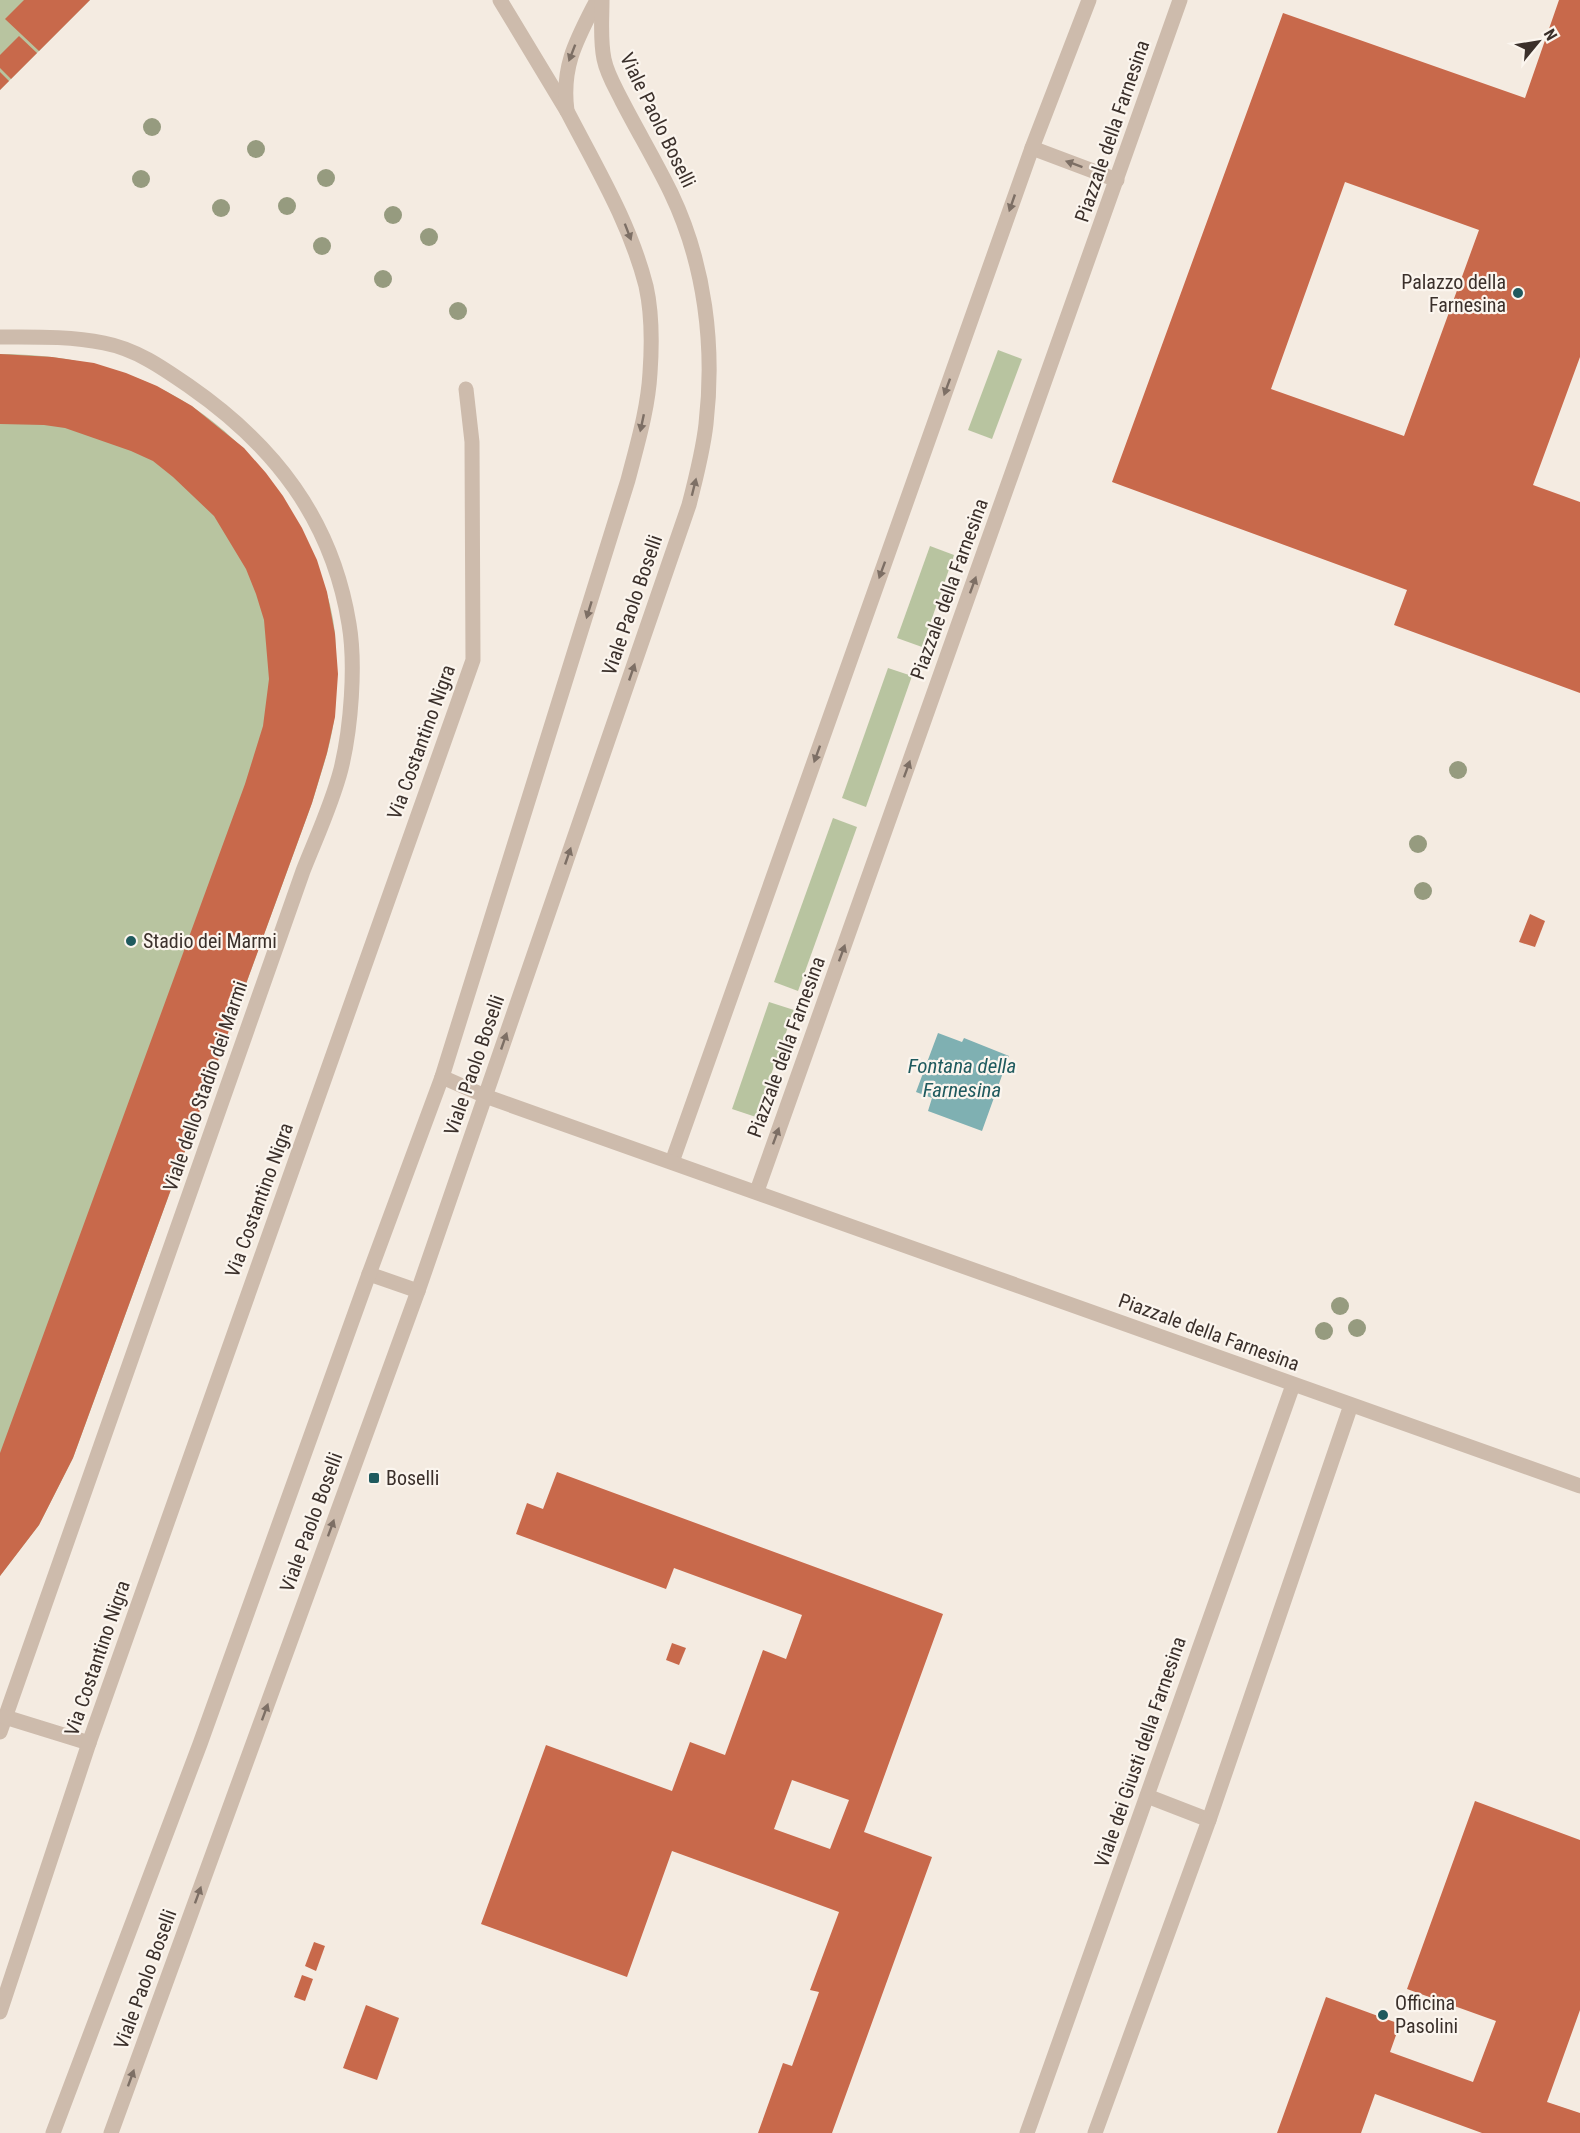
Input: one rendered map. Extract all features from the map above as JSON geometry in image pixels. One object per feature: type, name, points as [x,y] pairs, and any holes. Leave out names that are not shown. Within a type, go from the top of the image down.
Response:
[{"type":"street","name":"Viale Paolo Boselli","points":[[53,2133],[200,1744],[442,1077],[628,480],[646,406],[651,374],[650,315],[646,287],[636,253],[621,214],[567,111],[500,0]]},
{"type":"street","name":"Viale Paolo Boselli","points":[[567,111],[565,81],[569,59],[597,0]]},
{"type":"street","name":"Viale Paolo Boselli","points":[[111,2133],[418,1291],[689,505],[706,424],[707,331],[704,295],[697,263],[671,193],[611,80],[604,61],[602,0]]},
{"type":"street","points":[[672,1162],[1032,148],[1089,0]]},
{"type":"street","name":"Piazzale della Farnesina","points":[[757,1191],[1180,0]]},
{"type":"street","points":[[1032,148],[1117,180]]},
{"type":"street","name":"Viale dello Stadio dei Marmi","points":[[0,337],[54,337],[106,343],[156,363],[206,398],[251,435],[287,476],[315,520],[337,573],[349,625],[351,670],[349,718],[341,769],[0,1732]]},
{"type":"street","name":"Via Costantino Nigra","points":[[0,2012],[89,1743],[472,660],[472,442],[466,389]]},
{"type":"street","name":"Piazzale della Farnesina","points":[[442,1077],[485,1096],[1580,1486]]},
{"type":"street","points":[[369,1274],[418,1291]]},
{"type":"street","name":"Viale dei Giusti della Farnesina","points":[[1027,2133],[1293,1385]]},
{"type":"street","points":[[1095,2133],[1209,1820],[1351,1405]]},
{"type":"street","points":[[5,1717],[89,1743]]},
{"type":"street","points":[[1147,1796],[1209,1820]]},
{"type":"green space","points":[[0,0],[90,0],[0,90]]},
{"type":"green space","points":[[998,350],[1022,359],[992,439],[968,430]]},
{"type":"green space","name":"Stadio dei Marmi","points":[[0,354],[48,357],[93,364],[136,378],[175,396],[211,420],[244,450],[273,485],[299,526],[317,565],[326,591],[335,633],[335,705],[332,731],[312,803],[73,1458],[39,1525],[0,1576]]},
{"type":"green space","points":[[930,546],[954,555],[922,647],[897,638]]},
{"type":"green space","points":[[888,668],[912,676],[866,807],[842,798]]},
{"type":"green space","points":[[833,818],[857,827],[798,991],[774,982]]},
{"type":"green space","points":[[769,1002],[794,1010],[756,1117],[732,1109]]},
{"type":"water","name":"Fontana della Farnesina","points":[[938,1033],[962,1042],[964,1038],[1009,1056],[982,1131],[928,1111],[932,1098],[916,1092]]},
{"type":"building","points":[[24,0],[90,0],[39,51],[5,19]]},
{"type":"building","name":"Palazzo della Farnesina","points":[[1559,0],[1580,0],[1580,357],[1533,485],[1580,502],[1580,693],[1394,625],[1407,590],[1112,482],[1283,13],[1525,98]],"holes":[[[1345,182],[1479,230],[1404,436],[1271,389]]]},
{"type":"building","points":[[19,36],[37,53],[11,79],[0,68],[0,55]]},
{"type":"building","points":[[0,72],[9,81],[0,90]]},
{"type":"building","points":[[0,354],[52,357],[94,363],[126,373],[157,386],[192,406],[244,448],[283,496],[317,560],[327,592],[335,634],[338,674],[335,717],[312,803],[73,1458],[39,1525],[0,1576],[0,1453],[245,784],[263,726],[269,679],[264,620],[256,594],[246,569],[214,516],[153,461],[131,451],[65,428],[0,424]]},
{"type":"building","points":[[1530,914],[1545,921],[1535,947],[1519,942]]},
{"type":"building","points":[[557,1472],[943,1614],[864,1832],[932,1857],[832,2133],[758,2133],[783,2063],[792,2066],[819,1992],[810,1990],[839,1912],[672,1851],[627,1977],[481,1924],[546,1745],[672,1791],[690,1742],[725,1755],[763,1650],[786,1659],[802,1615],[674,1568],[666,1589],[516,1534],[527,1503],[543,1509]],"holes":[[[792,1780],[849,1800],[830,1849],[774,1829]]]},
{"type":"building","points":[[672,1643],[686,1648],[679,1665],[666,1660]]},
{"type":"building","points":[[1475,1801],[1580,1840],[1580,2010],[1547,2102],[1580,2113],[1580,2133],[1482,2133],[1375,2094],[1361,2133],[1277,2133],[1326,1997],[1400,2024],[1390,2052],[1473,2082],[1496,2021],[1407,1989]]},
{"type":"building","points":[[314,1942],[325,1946],[316,1971],[305,1966]]},
{"type":"building","points":[[302,1975],[313,1979],[305,2001],[294,1997]]},
{"type":"building","points":[[366,2005],[399,2018],[377,2080],[343,2068]]},
{"type":"place","name":"Palazzo della Farnesina","points":[[1518,293]]},
{"type":"place","name":"Stadio dei Marmi","points":[[131,941]]},
{"type":"place","name":"Boselli","points":[[374,1478]]},
{"type":"place","name":"Officina Pasolini","points":[[1383,2015]]}]
